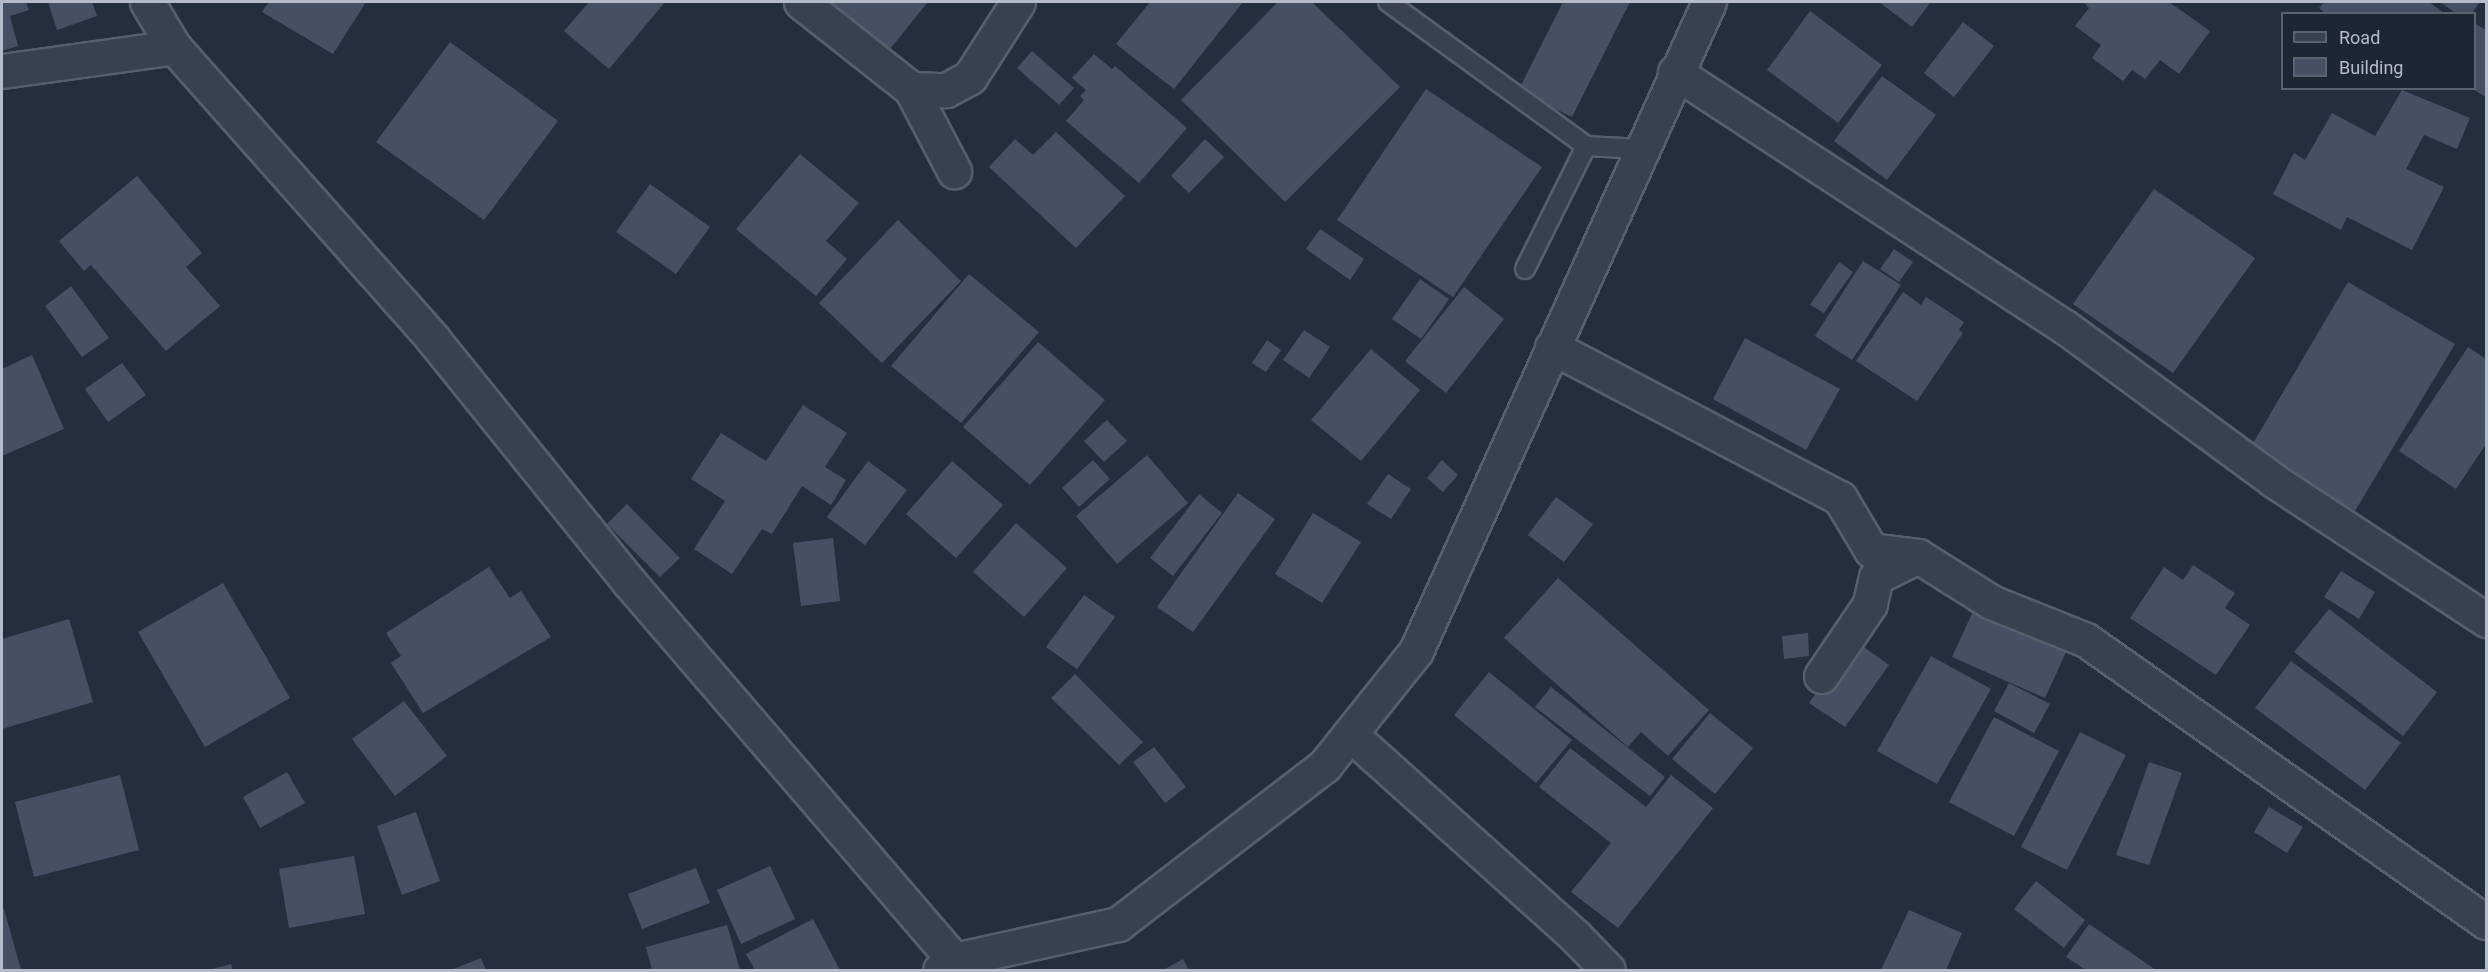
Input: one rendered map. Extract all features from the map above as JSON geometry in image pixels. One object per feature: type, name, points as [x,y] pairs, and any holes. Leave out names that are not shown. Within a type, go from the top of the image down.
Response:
[{"type":"street","points":[[147,2],[174,46],[416,320],[629,582],[950,967],[1118,924],[1325,765],[1416,651],[1675,72],[1709,2]]},
{"type":"street","points":[[801,2],[911,89],[954,171]]},
{"type":"street","points":[[911,89],[945,90],[970,77],[1018,2]]},
{"type":"street","points":[[2,71],[174,46]]},
{"type":"street","points":[[1675,72],[2065,327],[2273,480],[2487,620]]},
{"type":"street","points":[[1552,347],[1840,498],[1871,550],[1918,556],[1991,602],[2086,640],[2487,922]]},
{"type":"street","points":[[1821,676],[1870,604],[1876,577],[1918,556]]},
{"type":"street","points":[[1350,734],[1575,936],[1608,970]]},
{"type":"lane","points":[[1388,2],[1586,146],[1641,149]]},
{"type":"lane","points":[[1525,269],[1586,146]]},
{"type":"building","points":[[2,2],[26,2],[29,10],[10,16],[18,46],[2,51]]},
{"type":"building","points":[[48,2],[92,2],[97,16],[57,30]]},
{"type":"building","points":[[269,2],[366,2],[333,54],[262,12]]},
{"type":"building","points":[[589,2],[665,2],[609,69],[564,31]]},
{"type":"building","points":[[818,2],[928,2],[885,55]]},
{"type":"building","points":[[1150,2],[1243,2],[1174,89],[1116,44]]},
{"type":"building","points":[[1278,2],[1312,2],[1400,87],[1285,202],[1181,100]]},
{"type":"building","points":[[1563,2],[1630,2],[1572,117],[1518,91]]},
{"type":"building","points":[[1879,2],[1928,2],[1930,3],[1912,27]]},
{"type":"building","points":[[2084,2],[2169,2],[2210,31],[2179,74],[2160,60],[2145,79],[2132,70],[2123,81],[2092,58],[2101,45],[2075,26],[2089,8]]},
{"type":"building","points":[[2324,2],[2429,2],[2442,12],[2324,12],[2319,8]]},
{"type":"building","points":[[2440,2],[2480,2],[2472,12],[2454,12]]},
{"type":"building","points":[[1810,11],[1882,65],[1838,123],[1767,70]]},
{"type":"building","points":[[1963,22],[1994,46],[1954,97],[1924,73]]},
{"type":"building","points":[[2476,24],[2486,30],[2486,97],[2474,90]]},
{"type":"building","points":[[450,42],[558,121],[484,220],[376,142]]},
{"type":"building","points":[[1032,51],[1074,88],[1059,105],[1017,68]]},
{"type":"building","points":[[1094,54],[1112,69],[1115,66],[1187,128],[1139,183],[1066,121],[1084,100],[1080,96],[1086,90],[1072,78]]},
{"type":"building","points":[[1882,76],[1936,115],[1887,180],[1834,141]]},
{"type":"building","points":[[1426,89],[1542,167],[1453,297],[1337,220]]},
{"type":"building","points":[[2402,90],[2470,118],[2457,149],[2424,135],[2406,169],[2444,187],[2412,250],[2347,217],[2341,230],[2273,194],[2294,153],[2305,160],[2332,113],[2375,136]]},
{"type":"building","points":[[1056,132],[1125,196],[1076,248],[989,167],[1015,139],[1033,155]]},
{"type":"building","points":[[1205,139],[1224,157],[1189,193],[1171,176]]},
{"type":"building","points":[[800,154],[859,203],[826,241],[847,259],[816,296],[736,229]]},
{"type":"building","points":[[137,176],[202,253],[186,267],[220,306],[166,351],[91,265],[84,271],[59,241]]},
{"type":"building","points":[[650,184],[710,227],[676,274],[616,232]]},
{"type":"building","points":[[2154,189],[2255,258],[2173,373],[2073,304]]},
{"type":"building","points":[[898,220],[961,281],[882,363],[819,303]]},
{"type":"building","points":[[1320,229],[1364,259],[1350,280],[1306,249]]},
{"type":"building","points":[[1894,249],[1913,262],[1899,282],[1880,269]]},
{"type":"building","points":[[1863,261],[1901,285],[1852,360],[1815,336]]},
{"type":"building","points":[[1839,262],[1853,272],[1824,313],[1810,305]]},
{"type":"building","points":[[969,274],[1039,332],[961,423],[891,366]]},
{"type":"building","points":[[1420,279],[1449,299],[1421,339],[1392,319]]},
{"type":"building","points":[[2348,282],[2455,344],[2355,511],[2249,450]]},
{"type":"building","points":[[71,286],[109,338],[82,357],[45,306]]},
{"type":"building","points":[[1464,287],[1504,319],[1446,393],[1405,361]]},
{"type":"building","points":[[1903,292],[1921,305],[1926,297],[1964,322],[1959,330],[1963,333],[1917,401],[1856,361]]},
{"type":"building","points":[[1304,330],[1330,347],[1309,378],[1283,360]]},
{"type":"building","points":[[1745,338],[1840,389],[1806,450],[1713,399]]},
{"type":"building","points":[[1267,340],[1281,350],[1266,372],[1252,363]]},
{"type":"building","points":[[1038,342],[1105,400],[1030,485],[963,427]]},
{"type":"building","points":[[2468,347],[2486,359],[2486,444],[2456,489],[2399,451]]},
{"type":"building","points":[[1371,349],[1420,390],[1361,461],[1311,420]]},
{"type":"building","points":[[32,355],[64,429],[2,456],[2,369]]},
{"type":"building","points":[[122,363],[146,395],[108,422],[85,389]]},
{"type":"building","points":[[803,405],[847,433],[825,467],[846,480],[831,505],[802,486],[772,534],[762,529],[732,574],[694,549],[725,501],[691,479],[721,433],[766,461]]},
{"type":"building","points":[[1107,420],[1127,441],[1104,462],[1084,441]]},
{"type":"building","points":[[1147,455],[1188,503],[1117,564],[1076,516]]},
{"type":"building","points":[[1093,460],[1110,479],[1079,507],[1062,488]]},
{"type":"building","points":[[1442,460],[1458,475],[1443,492],[1427,478]]},
{"type":"building","points":[[868,461],[907,490],[865,545],[827,517]]},
{"type":"building","points":[[952,461],[1003,505],[956,558],[906,514]]},
{"type":"building","points":[[1388,474],[1411,489],[1391,519],[1367,504]]},
{"type":"building","points":[[1238,493],[1275,519],[1193,632],[1157,607]]},
{"type":"building","points":[[1199,494],[1222,513],[1173,576],[1150,558]]},
{"type":"building","points":[[1556,497],[1593,524],[1564,562],[1528,535]]},
{"type":"building","points":[[627,504],[680,558],[660,577],[607,524]]},
{"type":"building","points":[[1313,513],[1361,542],[1322,603],[1275,574]]},
{"type":"building","points":[[1016,523],[1067,568],[1024,617],[973,572]]},
{"type":"building","points":[[833,538],[840,601],[801,606],[793,543]]},
{"type":"building","points":[[2193,565],[2235,593],[2225,608],[2250,625],[2216,675],[2130,618],[2164,567],[2183,580]]},
{"type":"building","points":[[489,567],[510,598],[521,591],[551,637],[423,713],[391,663],[401,656],[386,633]]},
{"type":"building","points":[[2341,571],[2375,592],[2359,619],[2324,597]]},
{"type":"building","points":[[1558,578],[1709,710],[1668,756],[1641,732],[1628,747],[1504,638]]},
{"type":"building","points":[[223,583],[290,698],[205,747],[138,632]]},
{"type":"building","points":[[1084,595],[1115,617],[1077,669],[1046,647]]},
{"type":"building","points":[[1975,607],[2068,648],[2045,698],[1952,657]]},
{"type":"building","points":[[2329,609],[2437,692],[2403,736],[2294,652]]},
{"type":"building","points":[[69,619],[93,702],[2,729],[2,639]]},
{"type":"building","points":[[1808,633],[1809,656],[1784,659],[1782,636]]},
{"type":"building","points":[[1854,640],[1889,665],[1845,727],[1809,703]]},
{"type":"building","points":[[1931,656],[1991,689],[1937,784],[1877,751]]},
{"type":"building","points":[[2291,661],[2401,743],[2365,790],[2255,708]]},
{"type":"building","points":[[1489,672],[1572,740],[1536,783],[1454,715]]},
{"type":"building","points":[[1075,674],[1143,742],[1119,765],[1051,698]]},
{"type":"building","points":[[2009,683],[2050,704],[2034,733],[1994,711]]},
{"type":"building","points":[[1551,687],[1665,777],[1650,796],[1535,707]]},
{"type":"building","points":[[404,701],[447,756],[395,796],[352,739]]},
{"type":"building","points":[[1710,713],[1753,748],[1715,794],[1672,759]]},
{"type":"building","points":[[1994,717],[2059,751],[2014,836],[1949,802]]},
{"type":"building","points":[[2080,732],[2126,755],[2067,870],[2021,847]]},
{"type":"building","points":[[1154,747],[1186,787],[1165,803],[1133,762]]},
{"type":"building","points":[[1570,748],[1646,807],[1671,775],[1713,808],[1618,928],[1571,892],[1611,843],[1539,787]]},
{"type":"building","points":[[2149,762],[2182,773],[2149,865],[2116,855]]},
{"type":"building","points":[[287,772],[305,803],[260,828],[243,797]]},
{"type":"building","points":[[120,775],[139,850],[34,877],[15,802]]},
{"type":"building","points":[[2269,807],[2303,827],[2287,853],[2254,832]]},
{"type":"building","points":[[416,812],[440,881],[402,895],[377,826]]},
{"type":"building","points":[[354,856],[365,914],[289,928],[279,869]]},
{"type":"building","points":[[770,866],[795,919],[741,944],[717,890]]},
{"type":"building","points":[[696,868],[710,903],[642,929],[628,894]]},
{"type":"building","points":[[2036,881],[2085,920],[2064,948],[2014,909]]},
{"type":"building","points":[[2,909],[4,909],[21,970],[2,970]]},
{"type":"building","points":[[1909,910],[1962,933],[1946,970],[1881,970]]},
{"type":"building","points":[[813,919],[840,970],[755,970],[746,954]]},
{"type":"building","points":[[2089,924],[2156,970],[2086,970],[2066,957]]},
{"type":"building","points":[[727,925],[740,970],[652,970],[646,947]]},
{"type":"building","points":[[481,958],[486,970],[451,970]]},
{"type":"building","points":[[1183,959],[1189,970],[1163,970]]},
{"type":"building","points":[[231,964],[233,970],[209,970]]}]
